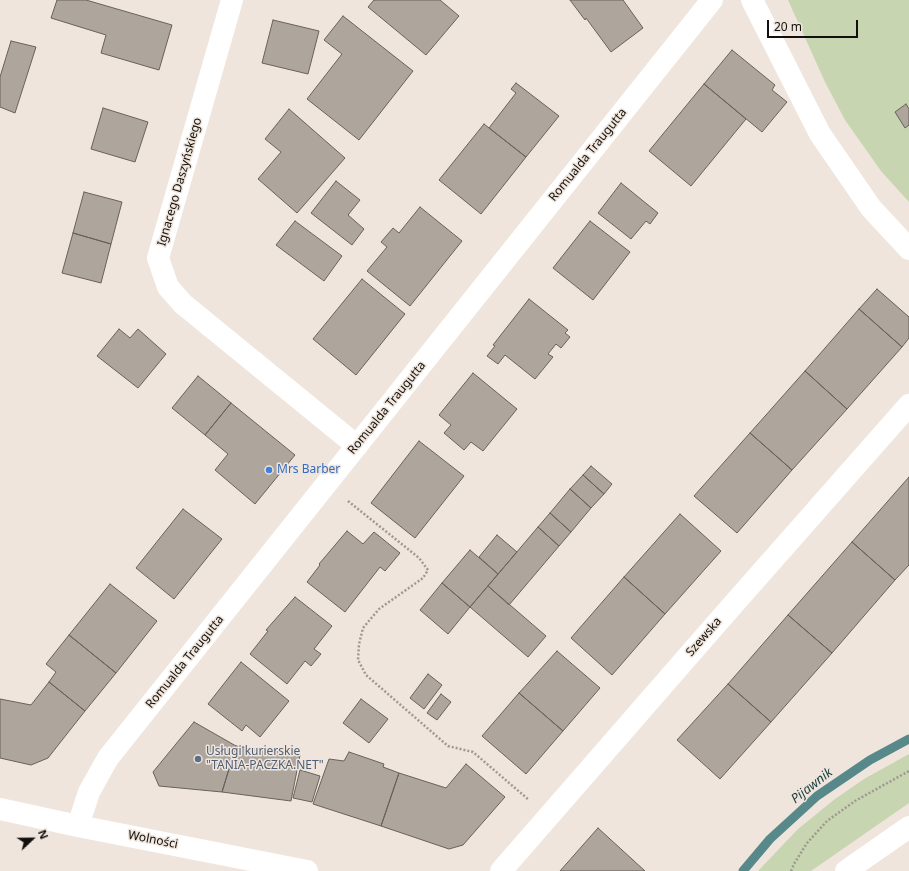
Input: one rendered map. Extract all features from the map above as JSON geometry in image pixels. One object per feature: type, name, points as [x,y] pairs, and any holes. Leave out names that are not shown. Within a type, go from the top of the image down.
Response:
[{"type":"street","name":"Ignacego Daszyńskiego","points":[[232,0],[158,258],[168,287],[183,304],[357,446]]},
{"type":"street","name":"Romualda Traugutta","points":[[78,826],[89,792],[108,758],[712,0]]},
{"type":"street","points":[[752,0],[820,134],[871,208],[909,248]]},
{"type":"street","name":"Szewska","points":[[501,871],[909,405]]},
{"type":"street","name":"Wolności","points":[[0,809],[239,864],[307,871]]},
{"type":"street","points":[[846,871],[909,827]]},
{"type":"path","points":[[346,500],[419,558],[428,570],[423,578],[379,609],[363,628],[359,644],[358,660],[366,675],[448,746],[473,752],[534,804]]},
{"type":"path","points":[[791,871],[807,843],[827,821],[855,801],[909,771]]},
{"type":"green space","points":[[788,0],[909,0],[909,202],[881,171],[845,120],[825,82]]},
{"type":"green space","points":[[909,754],[909,803],[811,871],[758,871],[798,829],[835,799],[864,779]]},
{"type":"building","points":[[57,0],[86,0],[172,25],[159,70],[101,53],[106,35],[51,18]]},
{"type":"building","points":[[374,0],[440,0],[459,16],[426,55],[368,7]]},
{"type":"building","points":[[570,0],[623,0],[643,28],[611,52],[586,18],[585,20]]},
{"type":"building","points":[[343,16],[413,71],[359,140],[307,99],[342,54],[324,40]]},
{"type":"building","points":[[273,20],[319,31],[308,74],[262,63]]},
{"type":"building","points":[[11,41],[36,47],[15,113],[0,107],[0,77]]},
{"type":"building","points":[[732,50],[775,85],[772,90],[787,102],[762,132],[704,84]]},
{"type":"building","points":[[516,83],[559,116],[526,157],[489,128],[516,93],[511,89]]},
{"type":"building","points":[[704,84],[746,119],[691,186],[649,151]]},
{"type":"building","points":[[906,104],[909,109],[909,125],[905,128],[895,112]]},
{"type":"building","points":[[103,108],[148,122],[135,162],[91,149]]},
{"type":"building","points":[[289,109],[345,158],[297,213],[258,179],[281,152],[265,139]]},
{"type":"building","points":[[484,124],[526,157],[481,214],[439,180]]},
{"type":"building","points":[[336,181],[360,200],[348,215],[364,229],[352,245],[311,213]]},
{"type":"building","points":[[621,183],[658,213],[650,224],[646,221],[631,239],[598,213]]},
{"type":"building","points":[[84,192],[122,202],[111,244],[73,233]]},
{"type":"building","points":[[420,207],[462,241],[410,306],[367,271],[387,247],[381,242],[393,228],[399,233]]},
{"type":"building","points":[[295,221],[342,256],[324,281],[276,245]]},
{"type":"building","points":[[590,221],[630,252],[593,300],[553,268]]},
{"type":"building","points":[[73,233],[111,244],[101,283],[62,273]]},
{"type":"building","points":[[362,279],[405,314],[356,375],[313,339]]},
{"type":"building","points":[[877,289],[909,317],[909,338],[902,347],[859,309]]},
{"type":"building","points":[[529,299],[568,330],[565,333],[570,337],[561,348],[556,344],[548,354],[553,357],[535,379],[505,355],[498,364],[487,356],[495,346],[493,345]]},
{"type":"building","points":[[859,309],[902,347],[847,409],[805,371]]},
{"type":"building","points":[[119,329],[130,338],[138,329],[166,354],[138,388],[97,356]]},
{"type":"building","points":[[805,371],[847,409],[792,470],[750,433]]},
{"type":"building","points":[[473,373],[517,409],[483,451],[471,442],[464,450],[444,433],[451,425],[439,415]]},
{"type":"building","points":[[198,376],[231,403],[205,435],[172,408]]},
{"type":"building","points":[[231,403],[295,455],[255,504],[215,470],[228,454],[205,435]]},
{"type":"building","points":[[750,433],[792,470],[737,533],[694,496]]},
{"type":"building","points":[[419,441],[464,476],[415,538],[371,503]]},
{"type":"building","points":[[591,466],[612,484],[604,494],[583,475]]},
{"type":"building","points":[[583,475],[604,494],[591,508],[570,489]]},
{"type":"building","points":[[909,477],[909,565],[895,580],[852,542]]},
{"type":"building","points":[[570,489],[591,508],[571,532],[550,513]]},
{"type":"building","points":[[183,509],[222,539],[174,599],[136,568]]},
{"type":"building","points":[[550,513],[571,532],[559,546],[538,527]]},
{"type":"building","points":[[680,514],[721,551],[665,614],[624,577]]},
{"type":"building","points":[[538,527],[559,546],[509,605],[488,586]]},
{"type":"building","points":[[347,531],[363,544],[374,532],[400,553],[385,571],[380,567],[345,612],[307,582],[320,565],[319,564]]},
{"type":"building","points":[[497,535],[517,552],[498,574],[479,557]]},
{"type":"building","points":[[852,542],[895,580],[832,653],[788,615]]},
{"type":"building","points":[[470,550],[498,574],[470,607],[442,583]]},
{"type":"building","points":[[624,577],[665,614],[612,675],[571,638]]},
{"type":"building","points":[[442,583],[470,607],[448,634],[420,610]]},
{"type":"building","points":[[110,584],[157,621],[116,673],[69,635]]},
{"type":"building","points":[[488,586],[546,636],[528,657],[470,607]]},
{"type":"building","points":[[295,597],[332,626],[314,649],[321,654],[311,666],[305,661],[287,684],[250,654],[268,631],[266,630]]},
{"type":"building","points":[[788,615],[832,653],[771,722],[728,684]]},
{"type":"building","points":[[69,635],[116,673],[85,711],[49,682],[56,672],[46,664]]},
{"type":"building","points":[[557,651],[600,688],[563,731],[519,693]]},
{"type":"building","points":[[241,662],[289,701],[260,737],[246,725],[242,731],[208,704]]},
{"type":"building","points":[[428,674],[442,685],[424,709],[410,698]]},
{"type":"building","points":[[49,682],[85,711],[48,758],[31,765],[0,758],[0,699],[31,705]]},
{"type":"building","points":[[728,684],[771,722],[720,779],[677,740]]},
{"type":"building","points":[[519,693],[563,731],[526,774],[482,736]]},
{"type":"building","points":[[441,694],[451,702],[437,720],[427,713]]},
{"type":"building","points":[[361,699],[388,719],[369,743],[343,723]]},
{"type":"building","name":"Usługi kurierskie \"TANIA-PACZKA.NET\"","points":[[194,722],[236,746],[222,792],[159,786],[153,772]]},
{"type":"building","points":[[236,746],[300,755],[291,801],[222,792]]},
{"type":"building","points":[[349,752],[384,764],[383,767],[399,773],[381,826],[313,804],[329,759],[344,761]]},
{"type":"building","points":[[466,764],[505,797],[463,845],[449,849],[381,826],[399,773],[446,788]]},
{"type":"building","points":[[300,770],[320,776],[312,802],[293,798]]},
{"type":"building","points":[[598,828],[645,871],[560,871]]},
{"type":"waterway","name":"Pijawnik","points":[[743,871],[770,839],[817,796],[870,760],[909,739]]},
{"type":"place","name":"Mrs Barber","points":[[269,470]]},
{"type":"place","name":"Usługi kurierskie \"TANIA-PACZKA.NET\"","points":[[198,759]]}]
